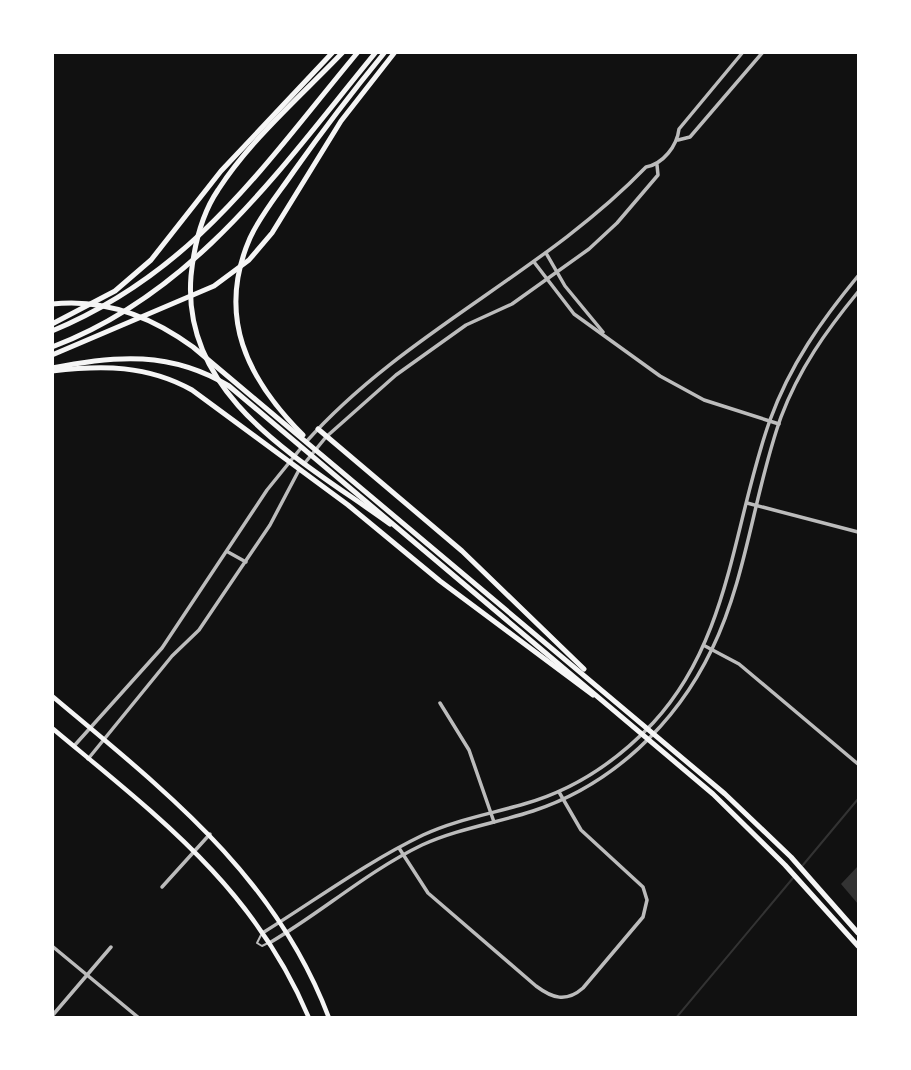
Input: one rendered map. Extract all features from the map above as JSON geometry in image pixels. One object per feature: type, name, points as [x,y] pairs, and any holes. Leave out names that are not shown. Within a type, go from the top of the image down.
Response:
[{"type":"highway","points":[[52,324],[115,290],[151,260],[227,164],[333,52]]},
{"type":"highway","points":[[343,52],[233,169],[207,209],[194,249],[191,303],[202,349],[220,385],[243,413],[454,574]]},
{"type":"highway","points":[[52,331],[92,313],[141,285],[194,243],[223,214],[358,52]]},
{"type":"highway","points":[[52,346],[132,308],[197,260],[232,225],[376,52]]},
{"type":"highway","points":[[284,423],[245,356],[237,323],[237,298],[244,255],[256,227],[330,121],[385,52]]},
{"type":"highway","points":[[52,355],[214,286],[249,260],[272,233],[341,121],[395,52]]},
{"type":"highway","points":[[52,304],[85,303],[137,315],[176,334],[330,461],[340,474],[677,752],[791,858],[859,933]]},
{"type":"highway","points":[[52,370],[122,356],[178,363],[229,386],[284,423],[454,574],[713,794],[785,865],[859,946]]},
{"type":"highway","points":[[52,370],[120,367],[170,378],[200,395],[289,461],[440,581],[613,709]]},
{"type":"highway","points":[[318,429],[462,551],[616,701]]},
{"type":"main road","points":[[52,696],[210,834],[241,867],[288,932],[329,1017]]},
{"type":"main road","points":[[52,728],[194,850],[233,891],[271,942],[309,1017]]},
{"type":"street","points":[[74,746],[162,648],[289,461],[318,429],[365,384],[546,253],[617,197],[646,167],[657,165],[678,140],[679,129],[743,52]]},
{"type":"street","points":[[678,140],[690,137],[763,53]]},
{"type":"street","points":[[88,759],[172,656],[199,630],[246,562],[299,469],[326,437],[373,393],[466,325],[512,304],[589,249],[617,223],[657,175],[657,165]]},
{"type":"street","points":[[546,253],[557,272],[604,334],[683,390],[779,424]]},
{"type":"street","points":[[534,262],[573,314],[593,331],[604,334]]},
{"type":"street","points":[[264,932],[399,848],[454,822],[559,792],[615,757],[654,721],[685,681],[705,646],[718,614],[770,422],[787,379],[808,341],[859,276]]},
{"type":"street","points":[[271,942],[403,855],[439,838],[562,799],[606,775],[661,726],[684,699],[712,650],[739,570],[779,424],[816,346],[859,291],[851,285]]},
{"type":"street","points":[[808,341],[816,346]]},
{"type":"street","points":[[365,384],[373,393]]},
{"type":"street","points":[[747,503],[859,532]]},
{"type":"street","points":[[228,552],[246,562]]},
{"type":"street","points":[[730,569],[739,570]]},
{"type":"street","points":[[705,646],[753,674],[859,764]]},
{"type":"street","points":[[162,648],[172,656]]},
{"type":"street","points":[[440,703],[469,750],[494,822]]},
{"type":"street","points":[[654,721],[661,726]]},
{"type":"street","points":[[399,848],[428,893],[549,995],[561,998],[578,993],[643,917],[647,907],[645,894],[639,884],[581,830],[559,792]]},
{"type":"street","points":[[162,887],[210,834]]},
{"type":"street","points":[[52,946],[139,1017]]},
{"type":"street","points":[[52,1016],[111,947]]},
{"type":"lane","points":[[264,932],[257,943],[262,946],[271,942]]},
{"type":"shaded area","points":[[858,866],[858,904],[841,884]]},
{"type":"waterway","points":[[803,865],[858,799]]},
{"type":"waterway","points":[[676,1018],[793,878]]},
{"type":"waterway","points":[[374,1018],[390,1018]]}]
